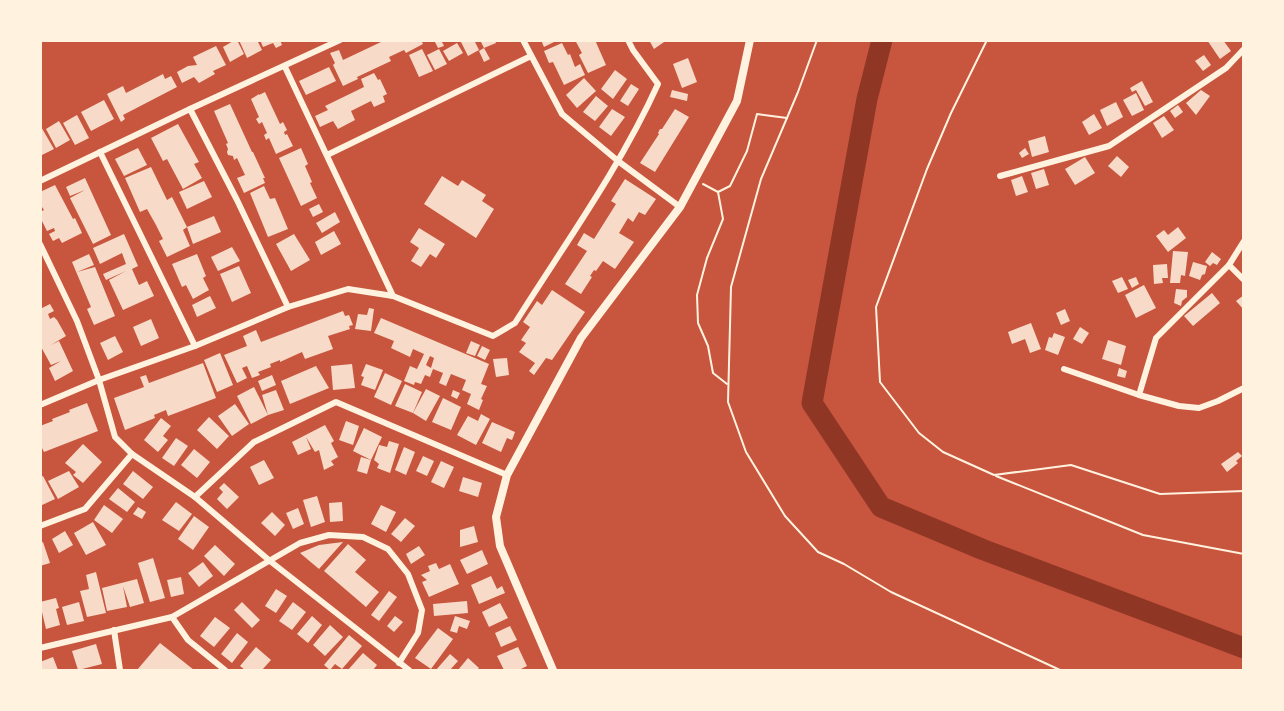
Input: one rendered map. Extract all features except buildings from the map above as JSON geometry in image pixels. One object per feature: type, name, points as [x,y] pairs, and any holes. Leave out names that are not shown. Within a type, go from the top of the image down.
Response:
[{"type":"street","points":[[40,182],[190,109],[340,40]]},
{"type":"street","points":[[524,40],[562,114],[618,161],[680,207]]},
{"type":"street","points":[[40,405],[99,380],[195,346],[288,307],[348,289],[393,296],[493,336],[515,323],[618,161],[658,84],[628,40]]},
{"type":"street","points":[[554,670],[500,546],[496,517],[507,475],[580,338],[680,207],[737,101],[750,40]]},
{"type":"street","points":[[1000,176],[1108,146],[1226,68],[1244,49]]},
{"type":"street","points":[[327,155],[531,56]]},
{"type":"street","points":[[285,67],[393,296]]},
{"type":"street","points":[[190,109],[288,307]]},
{"type":"street","points":[[100,152],[195,346]]},
{"type":"street","points":[[1139,395],[1156,338],[1229,265],[1244,241]]},
{"type":"street","points":[[40,244],[77,321],[99,380],[116,437],[132,454],[195,497],[270,561],[409,670]]},
{"type":"street","points":[[1229,265],[1244,280]]},
{"type":"street","points":[[1064,369],[1179,406],[1199,408],[1244,388]]},
{"type":"street","points":[[195,497],[254,442],[336,402],[507,475]]},
{"type":"street","points":[[40,526],[85,509],[132,454]]},
{"type":"street","points":[[40,648],[172,617],[300,543],[329,535],[363,537],[387,549],[408,574],[422,610],[418,633],[399,663]]},
{"type":"street","points":[[172,617],[188,640],[225,670]]},
{"type":"street","points":[[114,630],[120,670]]},
{"type":"path","points":[[817,40],[761,179],[731,287],[728,402],[746,452],[784,516],[818,552],[844,564],[891,592],[1060,670]]},
{"type":"path","points":[[987,40],[951,113],[927,169],[876,307],[880,382],[919,433],[943,452],[1143,535],[1244,554]]},
{"type":"path","points":[[718,192],[730,186],[747,151],[757,114],[787,118]]},
{"type":"path","points":[[695,179],[718,192]]},
{"type":"path","points":[[718,192],[723,219],[707,258],[696,294],[698,323],[708,346],[713,373],[729,385]]},
{"type":"path","points":[[994,475],[1071,465],[1160,494],[1244,491]]},
{"type":"waterway","points":[[882,40],[867,99],[812,403],[881,507],[984,550],[1244,648]]}]
